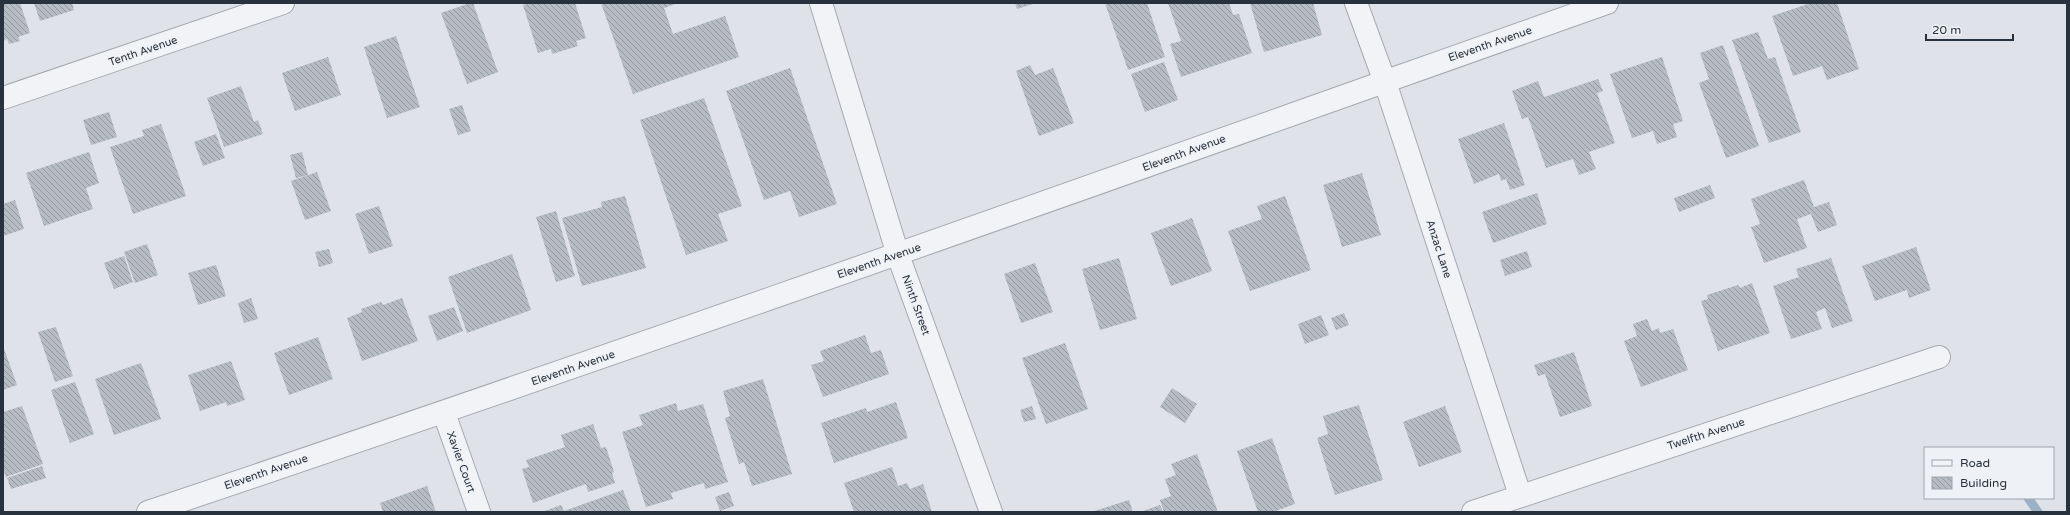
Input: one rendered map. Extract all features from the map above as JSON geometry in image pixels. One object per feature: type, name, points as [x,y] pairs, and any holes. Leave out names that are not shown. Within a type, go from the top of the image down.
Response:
[{"type":"street","name":"Tenth Avenue","points":[[3,98],[282,3]]},
{"type":"street","name":"Ninth Street","points":[[821,3],[898,255],[991,512]]},
{"type":"street","name":"Anzac Lane","points":[[1356,3],[1385,82],[1520,495]]},
{"type":"street","name":"Eleventh Avenue","points":[[148,512],[444,413],[898,255],[1607,3]]},
{"type":"street","name":"Twelfth Avenue","points":[[1473,512],[1520,495],[1939,357]]},
{"type":"street","name":"Xavier Court","points":[[444,413],[479,512]]},
{"type":"building","points":[[3,3],[20,3],[30,33],[18,37],[20,41],[9,44],[7,39],[3,41]]},
{"type":"building","points":[[34,3],[72,3],[74,10],[40,21]]},
{"type":"building","points":[[473,3],[498,72],[467,84],[441,13]]},
{"type":"building","points":[[531,3],[575,3],[586,38],[576,41],[578,46],[552,54],[551,49],[538,53],[523,5]]},
{"type":"building","points":[[601,3],[678,3],[664,8],[673,34],[725,16],[739,57],[633,94]]},
{"type":"building","points":[[1015,3],[1036,3],[1017,9]]},
{"type":"building","points":[[1105,3],[1147,3],[1165,57],[1128,70]]},
{"type":"building","points":[[1168,3],[1229,3],[1233,15],[1239,14],[1252,53],[1181,77],[1170,44],[1181,41]]},
{"type":"building","points":[[1250,3],[1313,3],[1322,35],[1264,52]]},
{"type":"building","points":[[1811,3],[1837,3],[1859,69],[1827,80],[1822,66],[1793,76],[1772,16]]},
{"type":"building","points":[[1758,32],[1768,59],[1775,57],[1801,132],[1769,143],[1732,40]]},
{"type":"building","points":[[396,36],[420,107],[387,118],[364,47]]},
{"type":"building","points":[[1723,45],[1759,146],[1726,158],[1699,83],[1709,79],[1700,53]]},
{"type":"building","points":[[328,57],[341,95],[295,111],[282,73]]},
{"type":"building","points":[[1662,57],[1683,121],[1673,124],[1677,137],[1657,144],[1653,131],[1632,138],[1610,74]]},
{"type":"building","points":[[1164,62],[1178,100],[1145,112],[1131,74]]},
{"type":"building","points":[[1030,65],[1035,75],[1053,68],[1074,123],[1039,136],[1016,71]]},
{"type":"building","points":[[790,68],[837,204],[799,217],[790,191],[764,200],[726,91]]},
{"type":"building","points":[[1598,79],[1603,91],[1597,93],[1615,143],[1589,152],[1596,169],[1579,175],[1573,159],[1546,168],[1528,117],[1522,119],[1512,91],[1538,81],[1544,97]]},
{"type":"building","points":[[241,86],[254,122],[258,120],[263,134],[224,147],[207,98]]},
{"type":"building","points":[[704,98],[742,206],[718,214],[728,241],[686,255],[640,120]]},
{"type":"building","points":[[462,105],[471,131],[458,135],[449,109]]},
{"type":"building","points":[[109,112],[117,137],[91,145],[83,120]]},
{"type":"building","points":[[1504,123],[1525,185],[1510,190],[1506,179],[1501,181],[1499,174],[1474,184],[1458,139]]},
{"type":"building","points":[[161,124],[186,196],[133,214],[110,147],[144,136],[142,130]]},
{"type":"building","points":[[216,134],[225,158],[203,166],[194,142]]},
{"type":"building","points":[[89,152],[99,183],[86,188],[93,209],[44,226],[26,173]]},
{"type":"building","points":[[302,152],[308,175],[296,178],[290,155]]},
{"type":"building","points":[[317,172],[331,211],[305,220],[291,181]]},
{"type":"building","points":[[1362,173],[1381,235],[1342,247],[1323,185]]},
{"type":"building","points":[[1804,180],[1814,207],[1829,202],[1837,225],[1818,232],[1811,214],[1797,219],[1807,248],[1764,263],[1751,227],[1760,224],[1751,199]]},
{"type":"building","points":[[1710,185],[1715,198],[1679,212],[1674,198]]},
{"type":"building","points":[[1537,193],[1547,224],[1493,243],[1482,212]]},
{"type":"building","points":[[625,196],[646,268],[582,286],[562,218],[602,207],[601,202]]},
{"type":"building","points":[[1285,196],[1311,270],[1250,291],[1228,231],[1262,219],[1257,206]]},
{"type":"building","points":[[15,200],[24,229],[3,236],[3,204]]},
{"type":"building","points":[[379,206],[393,246],[369,254],[355,214]]},
{"type":"building","points":[[556,211],[575,276],[556,282],[536,217]]},
{"type":"building","points":[[1192,218],[1212,271],[1171,286],[1151,233]]},
{"type":"building","points":[[147,244],[158,275],[135,283],[124,252]]},
{"type":"building","points":[[1916,247],[1931,290],[1909,298],[1907,290],[1875,301],[1862,266]]},
{"type":"building","points":[[329,249],[333,263],[319,267],[315,252]]},
{"type":"building","points":[[1527,251],[1532,267],[1505,276],[1500,260]]},
{"type":"building","points":[[512,254],[531,310],[467,333],[448,277]]},
{"type":"building","points":[[124,256],[133,282],[114,289],[104,263]]},
{"type":"building","points":[[1119,258],[1137,319],[1100,330],[1082,269]]},
{"type":"building","points":[[1831,258],[1853,321],[1832,328],[1825,308],[1816,312],[1822,329],[1791,339],[1773,286],[1799,277],[1796,269]]},
{"type":"building","points":[[1035,263],[1053,312],[1021,323],[1004,274]]},
{"type":"building","points":[[216,265],[226,296],[198,305],[188,273]]},
{"type":"building","points":[[1752,283],[1770,333],[1718,351],[1701,301],[1708,299],[1707,295],[1738,285],[1740,288]]},
{"type":"building","points":[[251,298],[258,319],[244,323],[238,303]]},
{"type":"building","points":[[402,298],[418,341],[362,361],[347,318],[362,312],[361,309],[381,302],[383,305]]},
{"type":"building","points":[[454,307],[463,331],[437,341],[428,316]]},
{"type":"building","points":[[1344,313],[1349,325],[1336,330],[1331,318]]},
{"type":"building","points":[[1321,315],[1329,335],[1305,344],[1298,324]]},
{"type":"building","points":[[1647,319],[1652,331],[1659,328],[1660,333],[1673,329],[1688,370],[1641,387],[1624,341],[1637,336],[1633,324]]},
{"type":"building","points":[[56,327],[73,376],[55,382],[38,332]]},
{"type":"building","points":[[865,335],[871,353],[881,350],[889,374],[823,397],[811,365],[824,361],[820,351]]},
{"type":"building","points":[[318,337],[333,379],[289,395],[274,353]]},
{"type":"building","points":[[1065,343],[1088,409],[1046,424],[1022,358]]},
{"type":"building","points":[[3,346],[17,385],[3,390]]},
{"type":"building","points":[[1574,352],[1592,406],[1560,417],[1545,374],[1538,376],[1534,365]]},
{"type":"building","points":[[231,361],[245,400],[227,406],[226,402],[200,411],[188,375]]},
{"type":"building","points":[[141,363],[161,419],[114,435],[95,379]]},
{"type":"building","points":[[763,379],[792,474],[752,486],[744,462],[739,464],[725,418],[730,416],[723,391]]},
{"type":"building","points":[[75,382],[94,434],[70,443],[51,390]]},
{"type":"building","points":[[1172,388],[1197,404],[1185,423],[1160,407]]},
{"type":"building","points":[[896,402],[908,438],[834,463],[821,423],[866,408],[867,412]]},
{"type":"building","points":[[676,403],[678,411],[703,404],[728,482],[705,489],[704,483],[671,493],[673,499],[646,507],[622,432],[643,425],[639,415]]},
{"type":"building","points":[[1359,405],[1383,480],[1335,495],[1317,438],[1328,434],[1323,416]]},
{"type":"building","points":[[22,406],[43,464],[6,477],[3,468],[3,412]]},
{"type":"building","points":[[1032,406],[1036,419],[1024,422],[1020,410]]},
{"type":"building","points":[[1445,406],[1462,452],[1419,467],[1403,422]]},
{"type":"building","points":[[593,424],[601,448],[606,447],[614,472],[612,473],[615,483],[588,492],[586,484],[533,503],[522,469],[529,467],[526,460],[565,447],[561,435]]},
{"type":"building","points":[[1272,438],[1295,504],[1273,512],[1258,512],[1237,451]]},
{"type":"building","points":[[1197,454],[1218,512],[1164,512],[1160,500],[1171,496],[1165,479],[1176,475],[1171,464]]},
{"type":"building","points":[[42,466],[46,478],[11,489],[7,478]]},
{"type":"building","points":[[892,467],[898,486],[907,483],[910,489],[923,484],[932,512],[854,512],[844,483]]},
{"type":"building","points":[[427,486],[436,512],[383,512],[380,503]]},
{"type":"building","points":[[623,490],[631,512],[542,512],[561,505],[564,511]]},
{"type":"building","points":[[729,492],[734,506],[720,511],[715,497]]},
{"type":"building","points":[[1129,500],[1133,512],[1091,512]]},
{"type":"building","points":[[1160,505],[1163,512],[1140,512]]},
{"type":"waterway","points":[[2029,499],[2038,512]]}]
